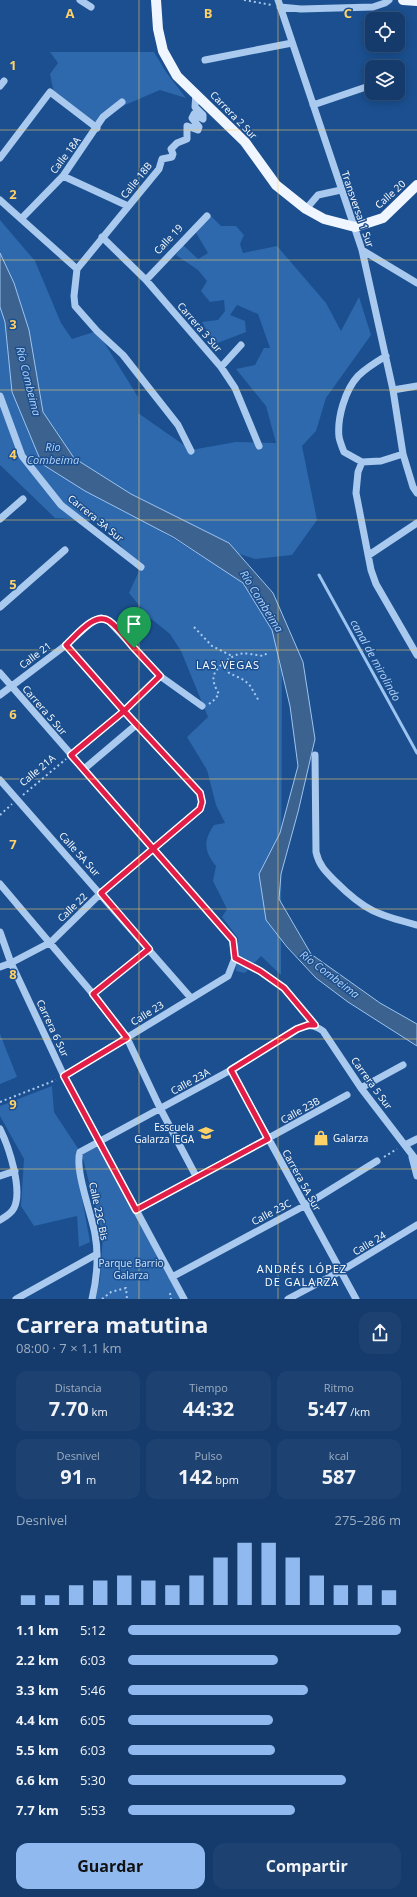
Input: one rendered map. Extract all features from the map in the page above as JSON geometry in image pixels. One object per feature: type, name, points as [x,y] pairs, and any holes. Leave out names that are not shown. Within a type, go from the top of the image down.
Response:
[{"type":"main road","name":"Carrera 2 Sur","points":[[156,0],[158,29],[163,51],[177,76],[245,142],[276,185],[306,209],[324,219],[356,227]]},
{"type":"main road","name":"Calle 20","points":[[356,227],[383,218],[417,186]]},
{"type":"street","points":[[80,0],[91,7]]},
{"type":"street","points":[[279,3],[301,9],[373,7],[385,4],[389,0]]},
{"type":"street","name":"Transversal 1 Sur","points":[[279,3],[341,190],[356,227],[386,356],[403,454]]},
{"type":"street","points":[[205,60],[292,43]]},
{"type":"street","points":[[313,105],[365,88]]},
{"type":"street","points":[[0,158],[50,92],[97,128]]},
{"type":"street","name":"Calle 18B","points":[[77,269],[159,169],[162,159],[172,157],[173,154],[170,149],[187,139],[187,126],[198,130],[199,127],[192,118],[194,114],[204,119],[203,115],[195,107],[196,93]]},
{"type":"street","name":"Calle 18A","points":[[21,219],[63,176],[97,128],[103,117],[122,102]]},
{"type":"street","points":[[63,176],[128,206]]},
{"type":"street","points":[[306,209],[318,195],[341,190]]},
{"type":"street","points":[[0,200],[77,269],[74,296],[75,306],[97,331],[123,355],[178,424],[191,451]]},
{"type":"street","name":"Calle 19","points":[[146,280],[207,216]]},
{"type":"street","name":"Carrera 3 Sur","points":[[102,238],[146,280],[221,367],[235,388],[259,446]]},
{"type":"street","points":[[362,250],[417,283]]},
{"type":"street","points":[[221,367],[241,345]]},
{"type":"street","points":[[386,356],[370,366],[357,378],[346,397],[339,421],[339,438],[344,452],[362,462],[381,462],[403,454],[413,486],[417,493]]},
{"type":"street","points":[[393,390],[417,386]]},
{"type":"street","name":"Carrera 3A Sur","points":[[0,396],[22,456],[62,505],[141,567]]},
{"type":"street","points":[[362,462],[358,472],[356,493],[376,584],[417,655]]},
{"type":"street","points":[[0,519],[23,499]]},
{"type":"street","points":[[369,555],[417,523]]},
{"type":"street","points":[[0,607],[65,550]]},
{"type":"street","name":"Calle 21","points":[[0,695],[66,645],[93,620],[101,618],[109,620],[160,676]]},
{"type":"street","points":[[66,645],[136,725],[84,769]]},
{"type":"street","name":"Carrera 5 Sur","points":[[0,673],[233,940]]},
{"type":"street","points":[[71,755],[124,711],[160,676],[202,706]]},
{"type":"street","name":"Calle 22","points":[[0,967],[11,963],[51,942],[101,893],[200,809],[202,802],[200,793],[136,725]]},
{"type":"street","points":[[315,755],[316,852],[318,862],[324,870],[360,904],[370,910],[388,917],[417,925]]},
{"type":"street","name":"Calle 5A Sur","points":[[0,780],[101,893],[191,998]]},
{"type":"street","points":[[0,884],[51,942],[127,1038],[160,1108],[197,1178]]},
{"type":"street","name":"Carrera 6 Sur","points":[[0,932],[11,963],[64,1076],[184,1299]]},
{"type":"street","name":"Calle 23","points":[[64,1076],[228,976],[235,958],[233,940]]},
{"type":"street","name":"Carrera 5 Sur","points":[[312,1025],[323,1030],[361,1088],[417,1161]]},
{"type":"street","name":"Calle 23A","points":[[80,1152],[231,1070],[297,1029],[312,1025]]},
{"type":"street","points":[[361,1088],[403,1065]]},
{"type":"street","name":"Carrera 5A Sur","points":[[231,1070],[356,1299]]},
{"type":"street","name":"Calle 23B","points":[[136,1210],[347,1096]]},
{"type":"street","points":[[0,1129],[11,1156],[15,1172],[16,1198],[15,1207],[10,1214],[0,1220]]},
{"type":"street","points":[[405,1144],[417,1139]]},
{"type":"street","name":"Calle 23C Bis","points":[[80,1152],[80,1168],[95,1234],[97,1254],[92,1299]]},
{"type":"street","name":"Carrera 5 Sur","points":[[412,1154],[417,1176]]},
{"type":"street","name":"Calle 23C","points":[[172,1277],[304,1206],[377,1161]]},
{"type":"street","points":[[0,1176],[15,1172]]},
{"type":"street","name":"Calle 24","points":[[288,1299],[341,1271],[417,1225]]},
{"type":"street","points":[[16,1299],[97,1254]]},
{"type":"path","points":[[244,0],[279,3]]},
{"type":"path","points":[[194,627],[212,646],[232,656]]},
{"type":"path","points":[[211,703],[218,694],[213,677],[215,670],[232,656],[252,653],[263,656],[269,652]]},
{"type":"path","points":[[223,663],[229,673],[242,679],[248,684],[259,701]]},
{"type":"path","name":"Calle 21A","points":[[0,815],[71,755]]},
{"type":"path","points":[[93,994],[149,949]]},
{"type":"path","points":[[235,958],[260,971],[284,988],[312,1025]]},
{"type":"path","points":[[0,1102],[64,1076]]},
{"type":"path","points":[[377,1161],[405,1144]]},
{"type":"path","points":[[102,1299],[111,1292],[126,1288],[127,1299]]},
{"type":"green space","points":[[50,52],[154,52],[166,72],[186,98],[160,90],[125,105],[95,123],[54,93],[50,74],[58,63]]},
{"type":"green space","points":[[208,213],[221,226],[236,226],[244,235],[240,244],[243,253],[277,246],[326,303],[341,331],[359,297],[371,335],[326,398],[316,431],[302,446],[317,520],[292,555],[255,559],[153,526],[248,585],[282,639],[281,975],[261,956],[245,973],[236,971],[238,938],[222,917],[227,909],[213,881],[216,866],[209,856],[206,846],[208,836],[214,825],[225,823],[216,805],[207,770],[187,737],[208,717],[181,651],[170,634],[149,617],[129,593],[139,571],[103,521],[55,518],[0,465],[0,220],[35,261],[61,323],[72,339],[97,331],[138,397],[138,413],[191,450],[236,442],[276,443],[266,406],[236,369],[255,365],[264,348],[270,348],[258,314],[237,305],[230,315],[245,321],[246,332],[215,344],[202,322],[218,320],[225,311],[224,300],[210,302],[201,291],[207,281],[198,270],[176,255],[183,245],[198,259],[208,253],[192,226]]},
{"type":"green space","points":[[0,1034],[17,1077],[0,1084]]},
{"type":"green space","points":[[52,1086],[54,1112],[79,1150],[75,1160],[90,1242],[79,1247],[77,1216],[34,1226],[21,1206],[24,1159],[0,1116],[0,1106]]},
{"type":"green space","name":"Parque Barrio Galarza","points":[[98,1146],[183,1299],[95,1299],[100,1280],[103,1236],[82,1155]]},
{"type":"water","name":"Rio Combeima","points":[[0,253],[14,283],[29,330],[43,412],[74,458],[131,494],[229,543],[273,593],[303,662],[315,739],[298,812],[281,874],[279,899],[311,954],[380,1003],[417,1024],[417,1046],[348,1002],[316,978],[287,947],[266,920],[259,874],[280,833],[298,766],[290,706],[272,630],[243,583],[173,537],[85,491],[42,464],[12,392],[5,322],[0,307]]},
{"type":"waterway","name":"canal de mirolindo","points":[[319,575],[417,753]]},
{"type":"place","name":"Esscuela Galarza IEGA","points":[[206,1133]]},
{"type":"place","name":"Galarza","points":[[321,1138]]},
{"type":"district","name":"LAS VEGAS","points":[[228,664]]},
{"type":"district","name":"ANDRÉS LÓPEZ DE GALARZA","points":[[302,1274]]},
{"type":"route","points":[[134,648],[109,620],[101,618],[93,620],[66,645],[124,711],[71,755],[154,848],[233,940],[235,958],[260,971],[284,988],[315,1025],[308,1025],[297,1029],[231,1070],[268,1139],[136,1210],[64,1076],[127,1038],[93,994],[149,949],[101,893],[154,848],[200,809],[202,802],[200,793],[124,711],[160,676],[134,648]]},
{"type":"water label","name":"Río Combeima","points":[[29,381]]},
{"type":"water label","name":"Río Combeima","points":[[262,601]]},
{"type":"water label","name":"Río Combeima","points":[[330,974]]}]
